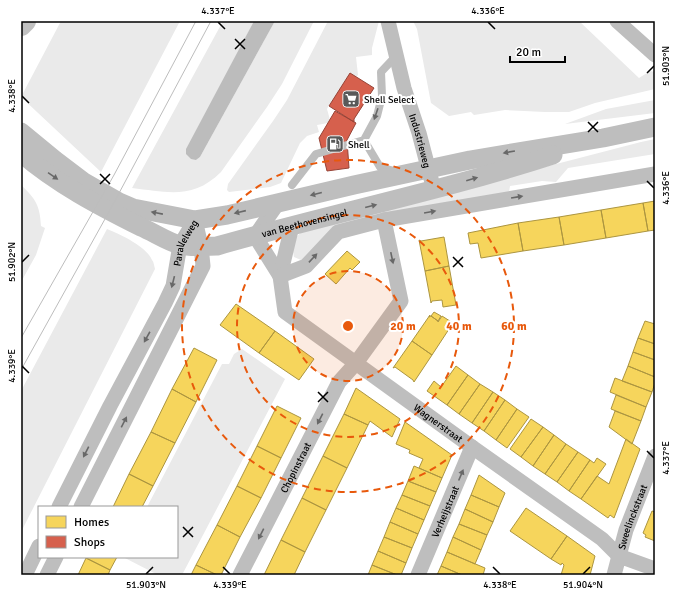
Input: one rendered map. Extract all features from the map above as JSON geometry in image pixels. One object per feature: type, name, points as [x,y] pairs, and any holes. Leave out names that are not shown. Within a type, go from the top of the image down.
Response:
[{"type":"main road","points":[[21,25],[25,21]]},
{"type":"street","name":"Industrieweg","points":[[388,21],[404,88],[419,133],[434,190]]},
{"type":"street","points":[[617,21],[655,55]]},
{"type":"street","name":"van Beethovensingel","points":[[21,132],[84,182],[119,202],[133,208],[195,220],[227,215],[429,168],[518,151],[603,138],[655,127]]},
{"type":"street","name":"van Beethovensingel","points":[[21,153],[78,193],[116,214],[180,245],[217,246],[434,190],[520,166],[603,138]]},
{"type":"street","name":"van Beethovensingel","points":[[280,276],[306,266],[338,232],[384,220],[655,174]]},
{"type":"street","points":[[278,203],[255,236],[280,276]]},
{"type":"street","name":"Parallelweg","points":[[60,506],[110,406],[165,303],[173,286],[180,245],[195,220]]},
{"type":"street","name":"Parallelweg","points":[[82,506],[203,266],[201,246],[195,220]]},
{"type":"street","points":[[356,362],[401,301],[384,220]]},
{"type":"street","points":[[280,276],[292,226]]},
{"type":"street","name":"Wagnerstraat","points":[[280,276],[285,312],[602,539],[620,556]]},
{"type":"street","name":"Chopinstraat","points":[[240,575],[339,382],[356,362]]},
{"type":"street","name":"Verheijstraat","points":[[418,575],[472,447]]},
{"type":"street","name":"Sweelinckstraat","points":[[614,575],[626,530],[655,456]]},
{"type":"street","points":[[24,575],[38,548]]},
{"type":"street","points":[[620,556],[655,569]]},
{"type":"street","points":[[47,575],[56,558]]},
{"type":"lane","points":[[292,184],[316,154],[364,140],[377,116],[382,96],[381,72],[397,54]]},
{"type":"lane","points":[[364,140],[380,167],[402,174]]},
{"type":"shaded area","points":[[61,21],[180,21],[101,172],[21,97]]},
{"type":"shaded area","points":[[223,21],[254,21],[241,47],[196,160],[200,157],[275,21],[314,21],[282,84],[221,172],[211,181],[200,187],[179,192],[132,188]]},
{"type":"shaded area","points":[[254,21],[275,21],[200,157],[196,160],[191,159],[186,154],[186,149]]},
{"type":"shaded area","points":[[328,21],[379,21],[372,48],[372,55],[356,57],[358,75],[329,105],[327,109],[330,120],[328,123],[317,125],[319,132],[307,136],[300,143],[281,183],[270,187],[229,192],[227,190],[228,184],[287,100]]},
{"type":"shaded area","points":[[413,21],[579,21],[639,78],[650,71],[655,72],[655,89],[595,103],[569,112],[505,110],[474,115],[471,112],[449,116],[431,103],[417,29]]},
{"type":"shaded area","points":[[655,100],[655,113],[565,124],[606,109]]},
{"type":"shaded area","points":[[655,139],[655,154],[568,168],[556,182],[542,181],[510,186],[509,192],[358,221],[305,258],[301,260],[294,257],[294,241],[305,229]]},
{"type":"shaded area","points":[[21,185],[34,199],[40,213],[41,226],[45,228],[36,255],[21,282]]},
{"type":"shaded area","points":[[107,229],[126,238],[145,250],[153,261],[155,269],[21,532],[21,391]]},
{"type":"shaded area","points":[[242,349],[285,379],[182,575],[158,575],[125,558],[178,558],[178,506],[148,506],[222,364],[229,364],[234,354]]},
{"type":"building: Homes","points":[[655,201],[655,230],[648,231],[643,203]]},
{"type":"building: Homes","points":[[643,203],[648,231],[606,238],[601,210]]},
{"type":"building: Homes","points":[[601,210],[606,238],[564,245],[559,217]]},
{"type":"building: Homes","points":[[559,217],[564,245],[523,251],[518,223]]},
{"type":"building: Homes","points":[[518,223],[523,251],[481,258],[478,243],[470,244],[468,233]]},
{"type":"building: Homes","points":[[444,237],[449,266],[425,271],[419,240],[421,241]]},
{"type":"building: Homes","points":[[347,251],[360,262],[352,270],[350,268],[336,284],[325,274]]},
{"type":"building: Homes","points":[[449,266],[456,305],[443,307],[442,300],[432,301],[431,303],[425,271]]},
{"type":"building: Homes","points":[[236,304],[275,331],[259,353],[220,325]]},
{"type":"building: Homes","points":[[434,312],[441,316],[438,321],[431,316]]},
{"type":"building: Homes","points":[[430,315],[429,317],[431,316],[438,322],[442,316],[453,323],[432,355],[412,341]]},
{"type":"building: Homes","points":[[645,321],[655,324],[655,344],[638,338]]},
{"type":"building: Homes","points":[[275,331],[314,359],[299,380],[259,353]]},
{"type":"building: Homes","points":[[638,338],[655,344],[655,360],[633,352]]},
{"type":"building: Homes","points":[[412,341],[432,355],[414,382],[395,367],[393,368]]},
{"type":"building: Homes","points":[[194,348],[217,360],[196,402],[172,389]]},
{"type":"building: Homes","points":[[633,352],[655,360],[655,377],[628,366]]},
{"type":"building: Homes","points":[[456,366],[468,375],[447,405],[427,391],[434,381],[441,387]]},
{"type":"building: Homes","points":[[628,366],[655,377],[652,392],[622,381]]},
{"type":"building: Homes","points":[[468,375],[480,384],[459,414],[447,405]]},
{"type":"building: Homes","points":[[615,378],[652,392],[646,407],[610,392]]},
{"type":"building: Homes","points":[[480,384],[493,392],[472,423],[459,414]]},
{"type":"building: Homes","points":[[356,388],[400,419],[392,437],[370,421],[368,425],[344,414]]},
{"type":"building: Homes","points":[[172,389],[196,402],[175,443],[151,432]]},
{"type":"building: Homes","points":[[493,392],[505,400],[484,431],[472,423]]},
{"type":"building: Homes","points":[[616,395],[646,407],[641,421],[611,409]]},
{"type":"building: Homes","points":[[505,400],[517,409],[496,440],[484,431]]},
{"type":"building: Homes","points":[[277,406],[301,418],[281,458],[257,446]]},
{"type":"building: Homes","points":[[517,409],[529,417],[507,448],[496,440]]},
{"type":"building: Homes","points":[[615,411],[641,421],[632,444],[609,427]]},
{"type":"building: Homes","points":[[344,414],[368,425],[347,468],[323,456]]},
{"type":"building: Homes","points":[[531,419],[543,427],[521,457],[510,449]]},
{"type":"building: Homes","points":[[405,422],[452,455],[442,478],[419,468],[423,459],[409,453],[410,450],[396,444]]},
{"type":"building: Homes","points":[[543,427],[554,435],[533,466],[521,457]]},
{"type":"building: Homes","points":[[151,432],[175,443],[153,486],[129,474]]},
{"type":"building: Homes","points":[[554,435],[566,444],[545,474],[533,466]]},
{"type":"building: Homes","points":[[626,439],[640,449],[614,518],[610,515],[608,518],[581,499],[597,476],[609,484]]},
{"type":"building: Homes","points":[[566,444],[578,452],[557,482],[545,474]]},
{"type":"building: Homes","points":[[257,446],[281,458],[261,498],[237,486]]},
{"type":"building: Homes","points":[[578,452],[590,460],[569,491],[557,482]]},
{"type":"building: Homes","points":[[323,456],[347,468],[326,510],[302,498]]},
{"type":"building: Homes","points":[[597,458],[606,464],[581,499],[569,491],[590,460],[594,463]]},
{"type":"building: Homes","points":[[414,466],[442,478],[436,492],[408,481]]},
{"type":"building: Homes","points":[[129,474],[153,486],[143,506],[113,506]]},
{"type":"building: Homes","points":[[479,475],[505,493],[499,507],[471,495]]},
{"type":"building: Homes","points":[[408,481],[436,492],[430,506],[402,495]]},
{"type":"building: Homes","points":[[237,486],[261,498],[240,537],[217,525]]},
{"type":"building: Homes","points":[[402,495],[430,506],[424,520],[396,508]]},
{"type":"building: Homes","points":[[471,495],[499,507],[493,522],[465,509]]},
{"type":"building: Homes","points":[[302,498],[326,510],[305,552],[281,540]]},
{"type":"building: Homes","points":[[396,508],[424,520],[418,534],[390,522]]},
{"type":"building: Homes","points":[[526,508],[567,536],[551,559],[510,531]]},
{"type":"building: Homes","points":[[465,509],[493,522],[487,535],[459,524]]},
{"type":"building: Homes","points":[[652,511],[655,512],[655,541],[645,537],[646,535],[643,533]]},
{"type":"building: Homes","points":[[390,522],[418,534],[412,548],[384,537]]},
{"type":"building: Homes","points":[[459,524],[487,535],[481,550],[453,537]]},
{"type":"building: Homes","points":[[217,525],[240,537],[221,575],[217,575],[196,565]]},
{"type":"building: Homes","points":[[567,536],[595,556],[590,575],[561,575],[564,565],[562,563],[561,565],[551,559]]},
{"type":"building: Homes","points":[[384,537],[412,548],[406,563],[378,551]]},
{"type":"building: Homes","points":[[453,537],[481,550],[475,564],[447,552]]},
{"type":"building: Homes","points":[[281,540],[305,552],[294,575],[264,575]]},
{"type":"building: Homes","points":[[378,551],[406,563],[401,575],[397,575],[372,565]]},
{"type":"building: Homes","points":[[447,552],[485,568],[483,575],[462,575],[441,566]]},
{"type":"building: Homes","points":[[86,558],[116,558],[110,570]]},
{"type":"building: Homes","points":[[86,558],[110,570],[108,575],[78,575]]},
{"type":"building: Homes","points":[[196,565],[217,575],[191,575]]},
{"type":"building: Homes","points":[[372,565],[397,575],[368,575]]},
{"type":"building: Homes","points":[[441,566],[462,575],[437,575]]},
{"type":"building: Shops","points":[[350,73],[374,88],[354,119],[354,122],[329,106]]},
{"type":"building: Shops","points":[[335,111],[356,123],[347,140],[349,168],[327,171],[319,138]]},
{"type":"tram line","points":[[21,338],[114,175],[196,21]]},
{"type":"tram line","points":[[21,370],[110,210],[211,21]]},
{"type":"place","name":"Shell Select","points":[[351,99]]},
{"type":"place","name":"Shell","points":[[335,144]]}]
